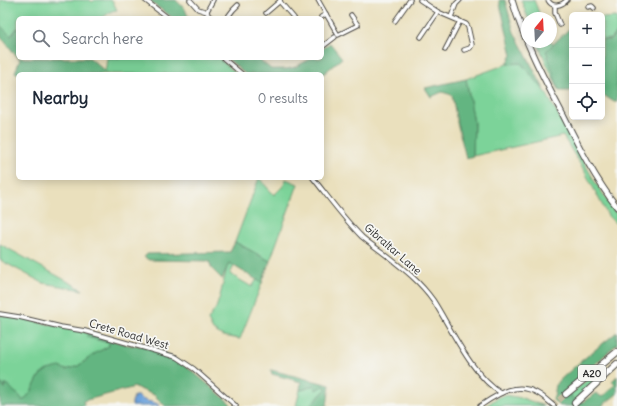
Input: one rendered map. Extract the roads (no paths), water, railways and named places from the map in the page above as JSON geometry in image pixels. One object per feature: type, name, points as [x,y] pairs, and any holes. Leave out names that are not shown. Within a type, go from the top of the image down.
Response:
[{"type":"highway","name":"A20","points":[[566,394],[617,350]]},
{"type":"highway","name":"A20","points":[[575,403],[617,364]]},
{"type":"main road","points":[[512,0],[525,38],[539,69],[594,172],[617,208]]},
{"type":"street","points":[[145,0],[165,16]]},
{"type":"street","points":[[190,0],[198,9],[207,12],[209,16]]},
{"type":"street","points":[[207,12],[213,0]]},
{"type":"street","points":[[266,13],[280,0],[292,16]]},
{"type":"street","points":[[318,0],[338,35],[358,25],[351,15]]},
{"type":"street","points":[[395,21],[410,0]]},
{"type":"street","points":[[420,0],[438,12],[460,21],[467,26],[472,45],[470,48],[464,50]]},
{"type":"street","points":[[451,17],[456,4],[460,0]]},
{"type":"street","points":[[548,0],[550,4],[555,6],[562,4],[567,0]]},
{"type":"street","points":[[591,7],[594,0]]},
{"type":"street","points":[[228,16],[231,8],[238,5]]},
{"type":"street","points":[[555,6],[555,13],[560,19],[560,25]]},
{"type":"street","points":[[420,37],[438,12]]},
{"type":"street","points":[[445,50],[460,21]]},
{"type":"street","points":[[324,45],[335,37]]},
{"type":"street","points":[[225,60],[240,72]]},
{"type":"street","name":"Gibraltar Lane","points":[[315,180],[341,214],[363,238],[405,270],[424,289],[432,299],[472,363],[486,381],[501,392]]},
{"type":"street","name":"Crete Road West","points":[[0,314],[20,317],[61,327],[85,330],[176,357],[194,369],[236,406]]},
{"type":"street","points":[[480,406],[501,392],[514,389],[529,390],[538,393],[554,406]]},
{"type":"water","points":[[134,396],[138,396],[158,404],[159,406],[132,406]]},
{"type":"tunnel","points":[[552,406],[566,394]]}]
